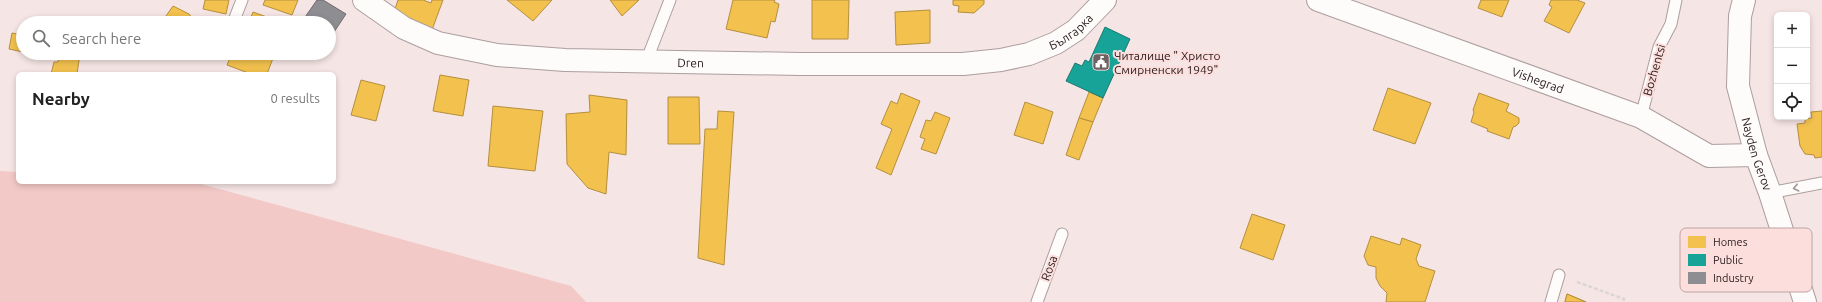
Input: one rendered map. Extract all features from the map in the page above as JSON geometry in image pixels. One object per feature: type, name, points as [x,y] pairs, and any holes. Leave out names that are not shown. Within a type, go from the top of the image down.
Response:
[{"type":"street","name":"Dren","points":[[364,0],[404,28],[438,43],[467,50],[523,58],[646,62],[963,64],[1001,60],[1030,54]]},
{"type":"street","name":"Българка","points":[[1030,54],[1056,43],[1076,30],[1105,0]]},
{"type":"street","name":"Vishegrad","points":[[1318,0],[1641,117],[1709,156],[1756,155]]},
{"type":"street","name":"Nayden Gerov","points":[[1744,0],[1740,16],[1738,86],[1756,155],[1781,228]]},
{"type":"street","name":"Nayden Gerov","points":[[1802,292],[1805,302]]},
{"type":"lane","points":[[236,16],[242,0]]},
{"type":"lane","points":[[646,62],[670,0]]},
{"type":"lane","name":"Bozhentsi","points":[[1641,117],[1659,47],[1670,24],[1676,0]]},
{"type":"lane","points":[[1770,193],[1822,183]]},
{"type":"lane","name":"Rosa","points":[[1037,302],[1062,234]]},
{"type":"lane","points":[[1551,302],[1559,275]]},
{"type":"path","points":[[1559,275],[1624,299],[1623,302]]},
{"type":"shaded area","points":[[0,171],[16,172],[16,184],[201,184],[571,286],[586,302],[0,302]]},
{"type":"building: Homes","points":[[205,0],[229,0],[226,14],[203,9]]},
{"type":"building: Homes","points":[[265,0],[298,0],[292,15],[263,5]]},
{"type":"building: Homes","points":[[398,0],[423,0],[431,3],[432,0],[443,0],[432,30],[393,15]]},
{"type":"building: Homes","points":[[507,0],[552,0],[533,21]]},
{"type":"building: Homes","points":[[610,0],[639,0],[622,16]]},
{"type":"building: Homes","points":[[733,0],[775,0],[774,2],[779,4],[775,22],[771,21],[767,38],[726,29]]},
{"type":"building: Homes","points":[[812,0],[849,0],[848,39],[812,39]]},
{"type":"building: Homes","points":[[953,0],[984,0],[984,4],[974,13],[958,12],[959,6],[953,5]]},
{"type":"building: Homes","points":[[1481,0],[1509,0],[1502,17],[1478,8]]},
{"type":"building: Homes","points":[[1551,0],[1577,0],[1585,3],[1569,33],[1544,21],[1552,7],[1549,5]]},
{"type":"building: Homes","points":[[173,6],[191,16],[166,16]]},
{"type":"building: Homes","points":[[930,10],[930,43],[896,45],[895,12]]},
{"type":"building: Homes","points":[[253,12],[264,16],[251,16]]},
{"type":"building: Homes","points":[[12,33],[16,34],[16,50],[9,49]]},
{"type":"building: Homes","points":[[58,60],[79,60],[77,72],[52,72],[54,62],[58,62]]},
{"type":"building: Homes","points":[[229,60],[272,60],[268,72],[246,72],[227,65]]},
{"type":"building: Homes","points":[[440,75],[469,80],[463,116],[433,111]]},
{"type":"building: Homes","points":[[361,80],[385,86],[376,121],[351,115]]},
{"type":"building: Homes","points":[[1388,88],[1431,103],[1415,144],[1373,130]]},
{"type":"building: Homes","points":[[1089,92],[1103,98],[1093,122],[1079,118]]},
{"type":"building: Homes","points":[[901,93],[920,101],[891,175],[876,168],[892,129],[881,124],[891,101],[897,104]]},
{"type":"building: Homes","points":[[1479,93],[1509,104],[1506,111],[1519,118],[1519,123],[1513,127],[1509,139],[1487,131],[1488,129],[1471,122],[1474,112],[1473,110]]},
{"type":"building: Homes","points":[[589,95],[627,100],[626,155],[609,152],[606,194],[588,188],[567,164],[566,114],[590,112]]},
{"type":"building: Homes","points":[[668,97],[699,97],[700,144],[668,144]]},
{"type":"building: Homes","points":[[1025,102],[1053,112],[1043,144],[1014,135]]},
{"type":"building: Homes","points":[[493,106],[543,111],[535,171],[488,166]]},
{"type":"building: Homes","points":[[718,111],[734,112],[724,265],[698,258],[705,129],[717,129]]},
{"type":"building: Homes","points":[[1822,111],[1822,157],[1815,158],[1814,155],[1805,154],[1800,146],[1797,124],[1805,123],[1805,120],[1810,120],[1810,118],[1812,118],[1811,112]]},
{"type":"building: Homes","points":[[935,112],[950,118],[936,154],[921,149],[925,139],[920,137],[926,120],[931,121]]},
{"type":"building: Homes","points":[[1079,118],[1093,122],[1079,160],[1066,155]]},
{"type":"building: Homes","points":[[1252,214],[1285,225],[1273,260],[1240,248]]},
{"type":"building: Homes","points":[[1371,236],[1400,245],[1402,238],[1421,245],[1416,259],[1419,266],[1435,271],[1425,302],[1386,302],[1387,293],[1380,286],[1376,278],[1376,267],[1368,265],[1364,256]]},
{"type":"building: Homes","points":[[1567,294],[1586,302],[1565,302]]},
{"type":"building: Homes","points":[[1567,294],[1586,302],[1565,302]]},
{"type":"building: Public","name":"Читалище \" Христо Смирненски 1949\"","points":[[1105,27],[1130,39],[1103,98],[1066,81],[1075,63],[1082,66],[1085,60],[1089,62]]},
{"type":"building: Industry","points":[[317,0],[323,0],[346,14],[336,29],[336,16],[306,16]]},
{"type":"place","name":"Читалище \" Христо Смирненски 1949\"","points":[[1101,62]]}]
